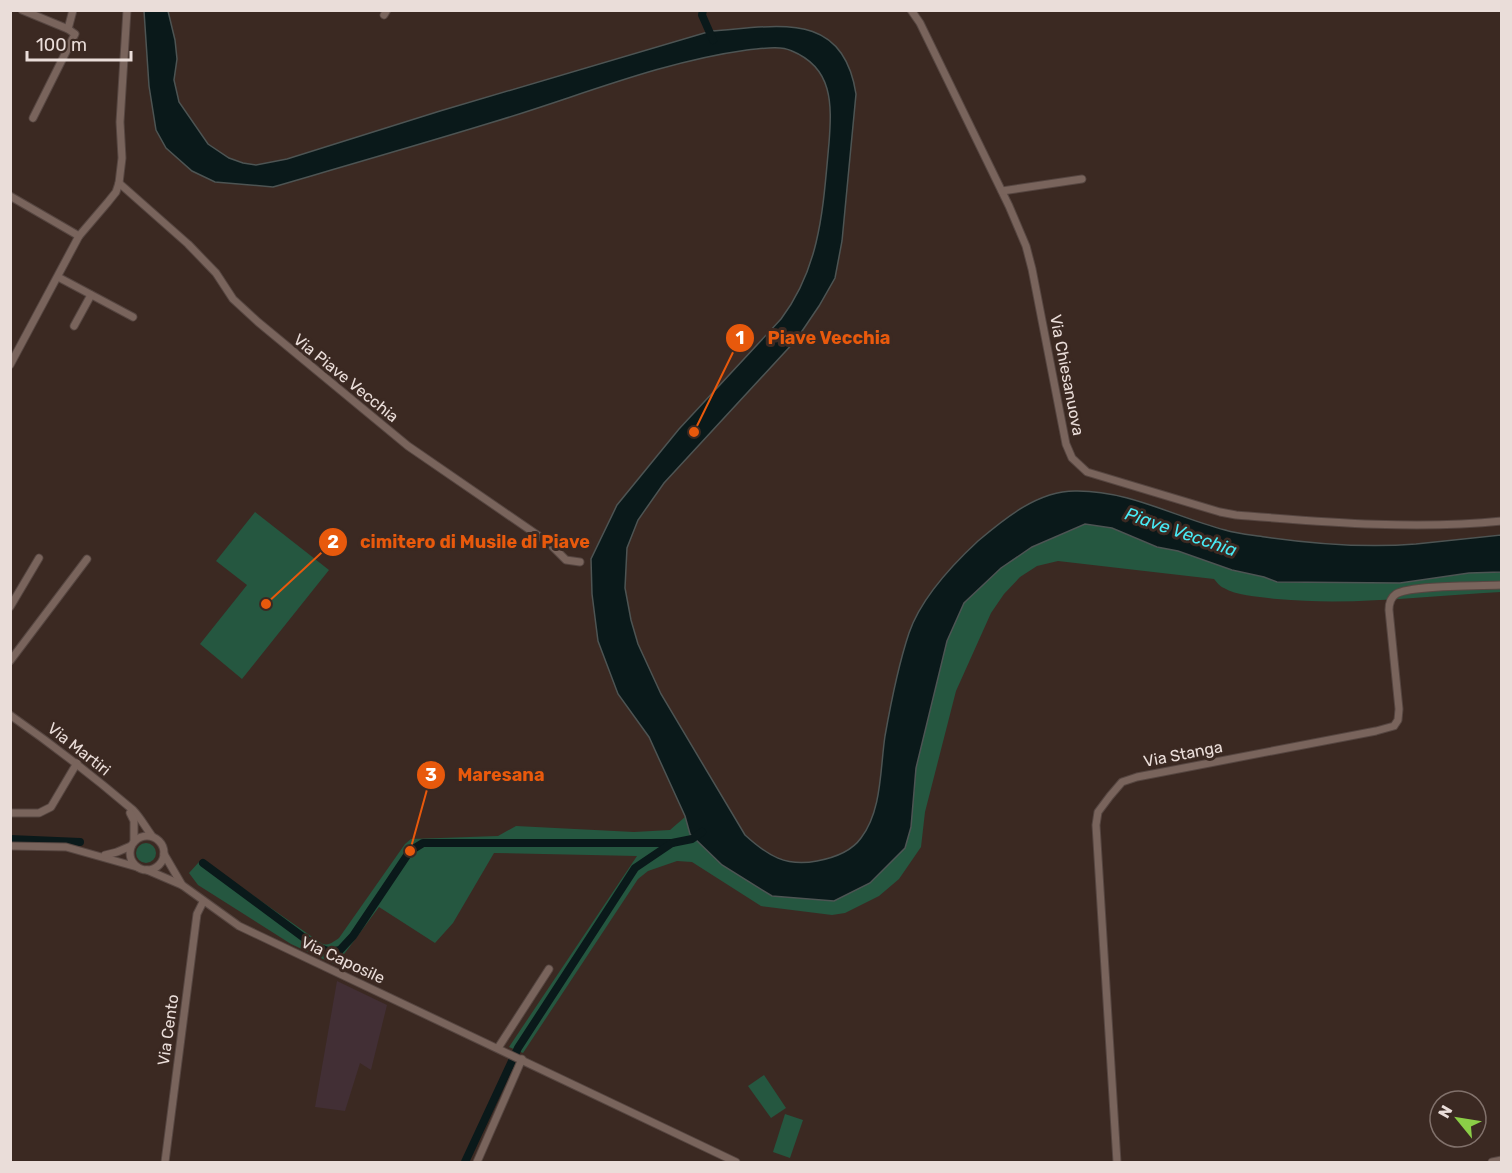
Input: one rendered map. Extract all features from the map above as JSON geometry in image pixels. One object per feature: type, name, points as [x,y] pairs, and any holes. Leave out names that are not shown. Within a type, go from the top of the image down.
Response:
[{"type":"street","points":[[22,10],[68,29],[76,37],[33,118]]},
{"type":"street","points":[[68,29],[73,10]]},
{"type":"street","points":[[10,365],[79,236],[108,202],[119,183],[122,158],[120,122],[127,10]]},
{"type":"street","name":"Via Chiesanuova","points":[[911,10],[920,23],[1022,235],[1032,269],[1066,444],[1072,458],[1087,472],[1190,503],[1236,514],[1427,525],[1465,525],[1502,521]]},
{"type":"street","name":"Via Chiesanuova","points":[[918,10],[920,23]]},
{"type":"street","points":[[1002,191],[1082,179]]},
{"type":"street","name":"Via Piave Vecchia","points":[[119,183],[188,244],[216,273],[233,299],[275,337],[408,446],[549,543],[566,560],[580,562]]},
{"type":"street","points":[[10,196],[79,236]]},
{"type":"street","points":[[58,278],[133,317]]},
{"type":"street","points":[[74,326],[91,295]]},
{"type":"street","points":[[10,607],[39,558]]},
{"type":"street","points":[[10,661],[87,559]]},
{"type":"street","name":"Via Stanga","points":[[1117,1162],[1096,825],[1098,812],[1122,782],[1137,777],[1394,726],[1398,720],[1399,709],[1389,619],[1391,598],[1399,592],[1406,591],[1465,585],[1502,585]]},
{"type":"street","name":"Via Martiri","points":[[10,715],[76,763],[134,812],[152,836]]},
{"type":"street","points":[[10,813],[39,813],[51,807],[76,763]]},
{"type":"street","points":[[128,807],[134,821],[130,857],[137,867]]},
{"type":"street","points":[[10,846],[66,847],[147,870],[159,865],[164,853],[162,844],[152,836],[142,836],[117,852],[102,856]]},
{"type":"street","name":"Via Caposile","points":[[164,853],[182,885]]},
{"type":"street","name":"Via Caposile","points":[[147,870],[182,885],[239,926],[736,1162]]},
{"type":"street","name":"Via Cento","points":[[165,1162],[198,914],[203,902]]},
{"type":"street","points":[[498,1048],[549,969]]},
{"type":"street","points":[[477,1162],[520,1058]]},
{"type":"street","points":[[1492,1162],[1502,1160]]},
{"type":"shaded area","points":[[337,981],[387,1005],[371,1070],[360,1063],[345,1111],[315,1107]]},
{"type":"green space","points":[[255,512],[329,570],[242,679],[200,644],[247,585],[216,561]]},
{"type":"green space","points":[[1085,524],[1112,528],[1157,547],[1178,551],[1232,570],[1277,582],[1400,583],[1469,573],[1501,572],[1501,592],[1389,600],[1305,601],[1229,591],[1214,579],[1058,561],[1037,566],[1020,577],[991,613],[956,691],[925,812],[921,847],[899,879],[879,896],[845,913],[832,915],[761,906],[692,862],[677,861],[648,871],[638,879],[523,1053],[509,1047],[637,856],[494,853],[453,923],[435,943],[379,907],[336,965],[291,944],[198,885],[189,873],[199,862],[205,862],[321,943],[328,944],[339,938],[405,844],[411,839],[498,836],[516,826],[634,832],[670,830],[685,817],[690,834],[815,898],[834,901],[911,827],[916,768],[947,641],[964,603],[1001,568],[1032,547]]},
{"type":"green space","points":[[146,843],[153,846],[156,853],[153,860],[146,863],[139,860],[136,853],[139,846]]},
{"type":"green space","points":[[764,1075],[786,1108],[771,1118],[748,1086]]},
{"type":"green space","points":[[785,1114],[803,1120],[790,1158],[773,1152]]},
{"type":"water","points":[[144,11],[168,11],[175,40],[177,59],[174,80],[179,102],[208,144],[229,158],[256,165],[287,159],[711,31],[782,26],[821,35],[837,47],[849,66],[856,94],[842,241],[835,278],[796,340],[664,483],[638,520],[627,548],[625,588],[631,620],[638,644],[661,694],[745,835],[778,858],[796,862],[823,860],[847,851],[861,838],[877,803],[892,697],[901,658],[914,620],[929,595],[947,572],[978,541],[999,523],[1035,501],[1061,492],[1095,492],[1133,499],[1206,525],[1230,531],[1321,543],[1397,545],[1501,535],[1501,572],[1469,573],[1400,583],[1277,582],[1232,570],[1178,551],[1157,547],[1112,528],[1085,524],[1032,547],[1001,568],[964,603],[947,641],[916,768],[911,827],[905,848],[870,883],[834,901],[772,896],[722,865],[690,834],[685,816],[649,737],[618,694],[598,641],[592,594],[591,559],[617,505],[679,429],[781,319],[805,278],[822,213],[830,129],[827,89],[816,67],[805,58],[781,48],[747,50],[682,63],[273,187],[215,182],[192,171],[166,148],[156,130],[149,86]]},
{"type":"waterway","points":[[703,10],[702,15],[713,40]]},
{"type":"waterway","points":[[465,1162],[518,1048],[635,868],[672,843],[692,839],[702,832]]},
{"type":"waterway","points":[[10,839],[80,842]]},
{"type":"waterway","points":[[203,863],[315,946],[330,952],[340,950],[353,936],[410,851],[423,843],[672,843]]},
{"type":"place","name":"Piave Vecchia","points":[[694,432]]},
{"type":"place","name":"cimitero di Musile di Piave","points":[[266,604]]},
{"type":"place","name":"Maresana","points":[[410,851]]}]
